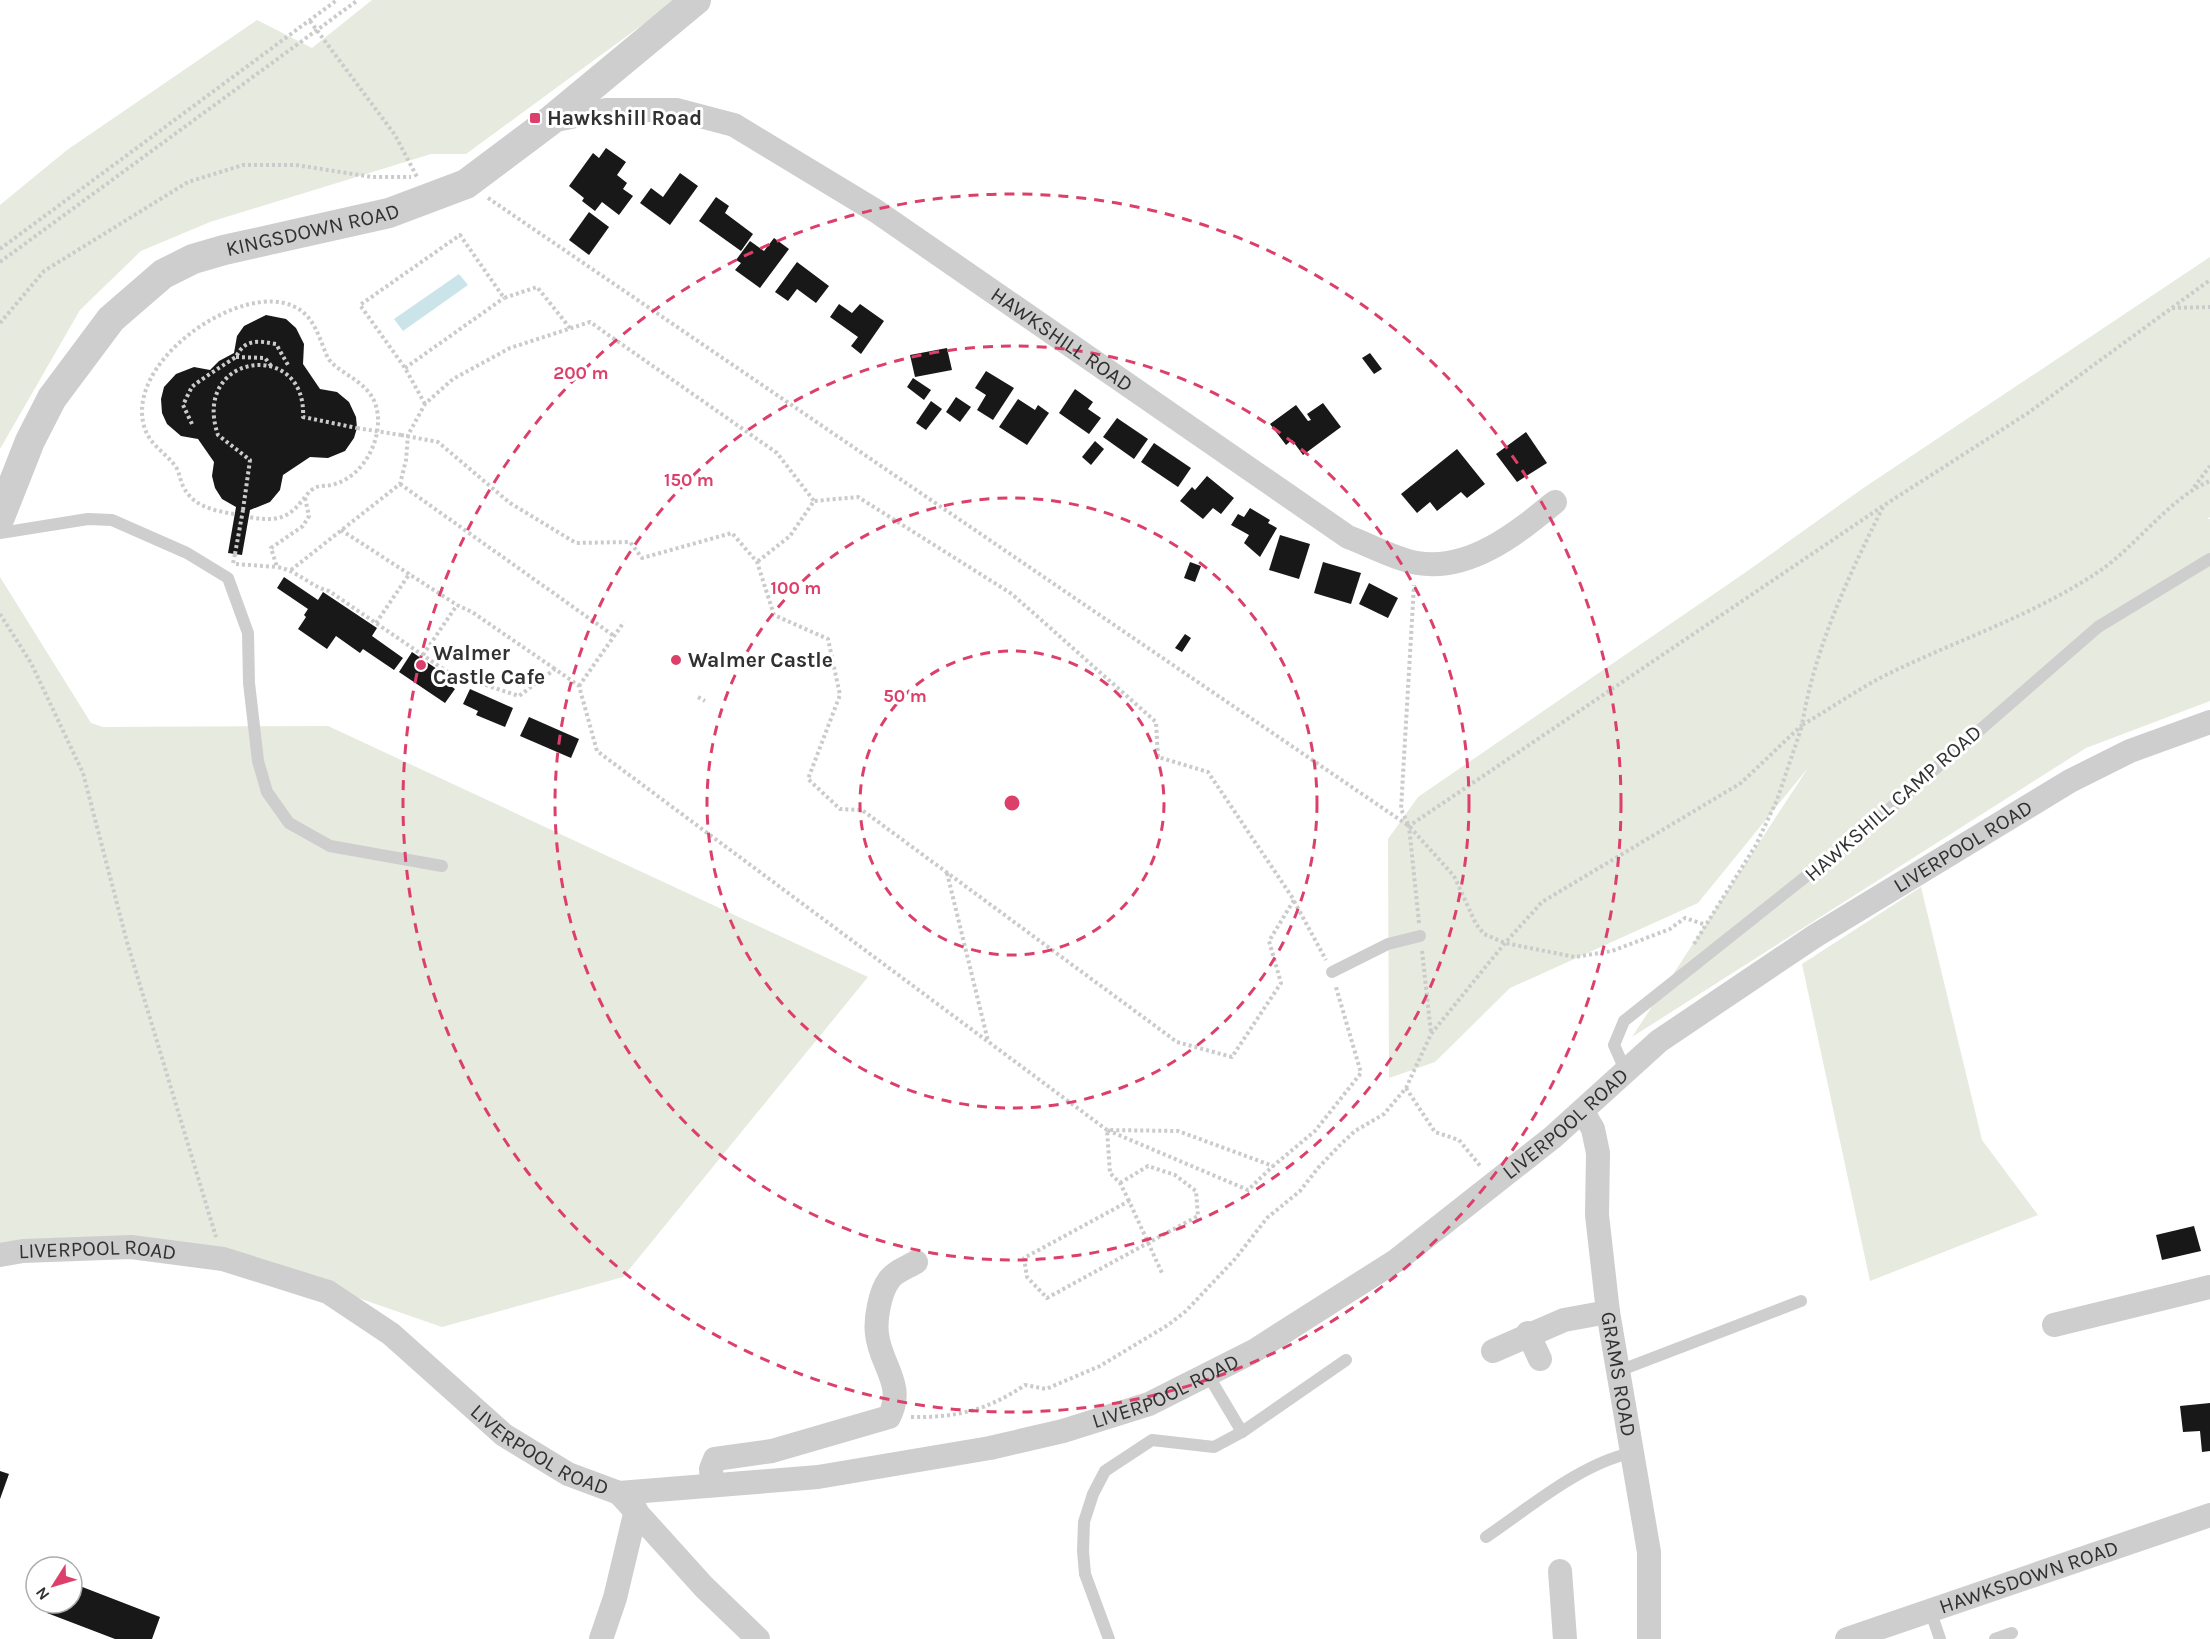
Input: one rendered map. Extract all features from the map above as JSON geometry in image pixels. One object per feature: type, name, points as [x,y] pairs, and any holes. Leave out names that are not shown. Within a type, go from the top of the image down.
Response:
[{"type":"street","name":"KINGSDOWN ROAD","points":[[0,517],[30,441],[52,398],[111,319],[163,274],[193,259],[224,250],[389,213],[466,184],[550,121],[696,0]]},
{"type":"street","name":"HAWKSHILL ROAD","points":[[550,121],[606,110],[677,110],[734,125],[876,211],[1348,537],[1416,563],[1438,564],[1474,557],[1513,536],[1556,502]]},
{"type":"street","name":"LIVERPOOL ROAD","points":[[0,1255],[23,1251],[131,1247],[223,1259],[328,1292],[391,1334],[504,1435],[568,1474],[619,1492],[818,1477],[990,1448],[1063,1431],[1149,1404],[1254,1351],[1397,1260],[1583,1112],[1659,1041],[1815,936],[2070,781],[2130,751],[2210,722]]},
{"type":"street","name":"GRAMS ROAD","points":[[1583,1112],[1593,1129],[1598,1153],[1597,1215],[1608,1312],[1616,1372],[1649,1552],[1649,1639]]},
{"type":"street","points":[[712,1484],[711,1469],[715,1459],[772,1451],[889,1417],[896,1403],[877,1334],[882,1297],[889,1278],[916,1262]]},
{"type":"street","points":[[2054,1325],[2210,1287]]},
{"type":"street","points":[[1493,1351],[1564,1320],[1608,1312]]},
{"type":"street","points":[[1528,1334],[1540,1359]]},
{"type":"street","points":[[619,1492],[704,1587],[758,1639]]},
{"type":"street","points":[[601,1639],[615,1598],[636,1510]]},
{"type":"street","name":"HAWKSDOWN ROAD","points":[[1847,1639],[2210,1515]]},
{"type":"street","points":[[1560,1572],[1565,1639]]},
{"type":"lane","points":[[0,533],[88,519],[112,520],[187,553],[228,578],[248,633],[249,683],[258,761],[267,792],[289,823],[330,846],[442,866]]},
{"type":"lane","name":"HAWKSHILL CAMP ROAD","points":[[1626,1072],[1614,1045],[1624,1021],[1872,824],[2098,627],[2210,559]]},
{"type":"lane","points":[[1332,972],[1388,944],[1420,936]]},
{"type":"lane","points":[[1616,1372],[1801,1301]]},
{"type":"lane","points":[[1109,1639],[1085,1574],[1083,1551],[1084,1522],[1093,1494],[1105,1471],[1152,1440],[1214,1447],[1242,1432],[1346,1360]]},
{"type":"lane","points":[[1208,1375],[1242,1432]]},
{"type":"lane","points":[[1486,1537],[1582,1473],[1611,1457],[1631,1453]]},
{"type":"lane","points":[[1930,1610],[1940,1639]]},
{"type":"lane","points":[[1995,1639],[2012,1633]]},
{"type":"path","points":[[0,249],[337,0]]},
{"type":"path","points":[[0,262],[358,0]]},
{"type":"path","points":[[310,21],[395,135],[417,177]]},
{"type":"path","points":[[0,323],[44,271],[188,182],[243,165],[296,165],[372,177],[426,179]]},
{"type":"path","points":[[466,184],[1409,826],[1454,876],[1476,924],[1484,934],[1505,943],[1575,957],[1612,951],[1670,928],[1685,918],[1706,925],[1756,845],[1777,800],[1802,725],[1808,691],[1821,647],[1850,573],[1883,506]]},
{"type":"path","points":[[425,404],[405,368],[360,304],[460,235],[504,298]]},
{"type":"path","points":[[1409,826],[1883,506],[2028,413],[2210,280]]},
{"type":"path","points":[[405,368],[504,298],[537,287],[570,328]]},
{"type":"path","points":[[234,514],[212,510],[197,503],[184,488],[180,474],[171,461],[155,447],[145,428],[143,405],[147,384],[157,367],[177,345],[204,323],[230,311],[259,302],[283,303],[301,309],[314,323],[328,358],[364,386],[375,403],[379,422],[376,441],[366,459],[353,474],[335,484],[319,486],[309,491],[296,509],[280,519],[249,517]]},
{"type":"path","points":[[2170,308],[2210,307]]},
{"type":"path","points":[[291,570],[400,484],[406,460],[408,435],[425,404],[453,379],[510,348],[590,322],[777,453],[814,501]]},
{"type":"path","points":[[192,424],[183,405],[194,385],[212,376],[224,364],[236,357],[241,348],[255,340],[276,344],[288,366]]},
{"type":"path","points":[[236,357],[265,358],[293,382],[303,397],[302,419],[408,435],[438,442],[510,503],[576,543],[630,542],[642,558],[732,533],[757,562],[774,615],[828,639],[840,695],[808,779],[840,809],[862,810],[1177,1042],[1232,1057],[1281,983],[1269,940],[1293,900]]},
{"type":"path","points":[[235,554],[250,460],[218,435],[213,412],[216,395],[238,368],[262,363],[273,367]]},
{"type":"path","points":[[889,1417],[947,1416],[1001,1401],[1025,1385],[1046,1389],[1100,1366],[1168,1325],[1207,1291],[1267,1218],[1300,1191],[1318,1168],[1355,1131],[1384,1114],[1406,1088],[1431,1034],[1505,943],[1542,902],[1741,783],[1802,725],[1880,679],[2056,596],[2101,570],[2136,542],[2193,488],[2210,466]]},
{"type":"path","points":[[2193,488],[2210,481]]},
{"type":"path","points":[[400,484],[614,636]]},
{"type":"path","points":[[341,530],[472,612],[579,686],[597,751],[1107,1130],[1248,1190],[1315,1131],[1361,1073],[1332,972],[1293,900],[1209,772],[1158,758],[1156,722],[1012,594],[858,497],[814,501]]},
{"type":"path","points":[[277,567],[271,548],[303,526],[309,516],[305,498]]},
{"type":"path","points":[[757,562],[790,536],[814,501]]},
{"type":"path","points":[[233,563],[291,570],[318,588],[329,591],[449,673],[519,696],[555,669]]},
{"type":"path","points":[[1416,563],[1401,809],[1409,826],[1431,1034]]},
{"type":"path","points":[[376,623],[410,573]]},
{"type":"path","points":[[423,655],[457,604]]},
{"type":"path","points":[[0,614],[32,663],[83,773],[127,942],[223,1259]]},
{"type":"path","points":[[579,686],[624,622]]},
{"type":"path","points":[[698,697],[705,701]]},
{"type":"path","points":[[947,872],[988,1042]]},
{"type":"path","points":[[1406,1088],[1435,1132],[1460,1140],[1495,1183]]},
{"type":"path","points":[[1107,1130],[1178,1131],[1273,1166]]},
{"type":"path","points":[[1107,1130],[1110,1173],[1120,1183],[1162,1273]]},
{"type":"path","points":[[1120,1183],[1148,1166],[1175,1175],[1196,1191],[1198,1215],[1047,1298],[1027,1277],[1024,1258],[1129,1201]]},
{"type":"shaded area","points":[[372,0],[676,0],[466,154],[431,154],[210,222],[141,251],[80,310],[0,449],[0,205],[67,150],[257,20],[312,48]]},
{"type":"shaded area","points":[[2210,257],[2210,517],[2207,519],[2210,519],[2210,701],[2086,748],[1632,1037],[1808,768],[1698,903],[1510,988],[1435,1062],[1389,1078],[1388,839],[1418,797],[1746,572],[1862,489]]},
{"type":"shaded area","points":[[0,577],[91,723],[103,727],[328,726],[868,977],[623,1277],[442,1327],[220,1250],[0,1248]]},
{"type":"shaded area","points":[[1921,887],[1982,1140],[2038,1215],[1870,1281],[1802,964]]},
{"type":"water","points":[[459,274],[468,285],[403,331],[394,319]]},
{"type":"building","points":[[606,148],[626,162],[617,175],[627,183],[623,189],[633,196],[619,215],[602,202],[595,211],[582,201],[584,198],[569,186],[593,153],[599,158]]},
{"type":"building","points":[[680,173],[698,186],[670,225],[640,203],[651,188],[663,197]]},
{"type":"building","points":[[716,197],[729,206],[725,213],[753,234],[741,251],[699,221]]},
{"type":"building","points":[[589,212],[609,227],[589,255],[569,240]]},
{"type":"building","points":[[774,238],[789,249],[760,288],[735,270],[741,263],[736,260],[750,241],[764,251]]},
{"type":"building","points":[[797,262],[829,286],[816,303],[797,289],[788,301],[775,292]]},
{"type":"building","points":[[839,304],[852,313],[860,304],[884,321],[861,354],[851,346],[858,337],[830,317]]},
{"type":"building","points":[[266,315],[286,319],[296,328],[304,344],[303,364],[320,389],[337,392],[349,402],[356,417],[357,428],[354,438],[345,451],[328,458],[310,457],[283,475],[280,490],[270,502],[250,510],[242,555],[228,553],[236,507],[222,499],[215,488],[212,476],[214,462],[198,439],[181,436],[167,424],[162,413],[161,399],[164,387],[176,374],[194,367],[210,370],[219,361],[234,353],[237,336],[244,326]]},
{"type":"building","points":[[947,348],[952,370],[915,377],[910,355]]},
{"type":"building","points":[[1370,353],[1382,369],[1374,374],[1362,358]]},
{"type":"building","points":[[986,371],[1014,388],[993,420],[977,410],[986,395],[975,388]]},
{"type":"building","points":[[913,378],[931,390],[924,400],[907,387]]},
{"type":"building","points":[[1075,389],[1093,402],[1088,409],[1101,418],[1089,434],[1059,413]]},
{"type":"building","points":[[956,397],[971,407],[960,422],[946,412]]},
{"type":"building","points":[[1018,399],[1035,410],[1038,405],[1049,413],[1027,445],[999,427]]},
{"type":"building","points":[[931,401],[942,409],[926,430],[916,423]]},
{"type":"building","points":[[1323,403],[1341,427],[1303,455],[1292,440],[1286,445],[1270,424],[1296,405],[1308,421],[1311,420],[1307,414]]},
{"type":"building","points":[[1117,418],[1148,439],[1134,459],[1103,437]]},
{"type":"building","points":[[1526,432],[1547,463],[1517,482],[1496,454]]},
{"type":"building","points":[[1095,441],[1104,449],[1091,465],[1082,457]]},
{"type":"building","points":[[1154,443],[1191,468],[1178,487],[1141,462]]},
{"type":"building","points":[[1457,449],[1485,484],[1467,498],[1461,492],[1437,511],[1430,502],[1417,513],[1401,494]]},
{"type":"building","points":[[1207,476],[1234,498],[1221,514],[1213,508],[1203,519],[1180,501],[1192,487],[1195,490]]},
{"type":"building","points":[[1250,508],[1270,520],[1268,523],[1277,528],[1260,557],[1244,543],[1249,535],[1231,525],[1238,514],[1244,517]]},
{"type":"building","points":[[1280,535],[1310,544],[1299,579],[1269,570]]},
{"type":"building","points":[[1190,562],[1201,566],[1195,582],[1184,578]]},
{"type":"building","points":[[1323,562],[1361,573],[1351,604],[1314,593]]},
{"type":"building","points":[[284,577],[318,600],[323,592],[377,628],[372,636],[403,658],[394,670],[363,649],[360,653],[336,636],[327,649],[298,629],[308,609],[277,588]]},
{"type":"building","points":[[1369,583],[1398,598],[1388,618],[1359,604]]},
{"type":"building","points":[[1185,634],[1191,638],[1182,652],[1175,648]]},
{"type":"building","points":[[412,652],[437,669],[433,674],[455,689],[445,703],[399,672]]},
{"type":"building","points":[[470,689],[513,708],[505,727],[476,715],[478,711],[463,704]]},
{"type":"building","points":[[529,717],[579,739],[571,758],[520,736]]},
{"type":"building","points":[[2194,1226],[2201,1251],[2162,1260],[2156,1235]]},
{"type":"building","points":[[2210,1403],[2210,1451],[2202,1452],[2200,1431],[2183,1432],[2180,1406]]},
{"type":"building","points":[[0,1471],[9,1474],[0,1499]]},
{"type":"building","points":[[84,1588],[160,1617],[152,1639],[115,1639],[52,1615],[84,1615]]},
{"type":"place","name":"Hawkshill Road","points":[[535,118]]},
{"type":"place","name":"Walmer Castle","points":[[676,660]]},
{"type":"place","name":"Walmer Castle Cafe","points":[[421,665]]}]
